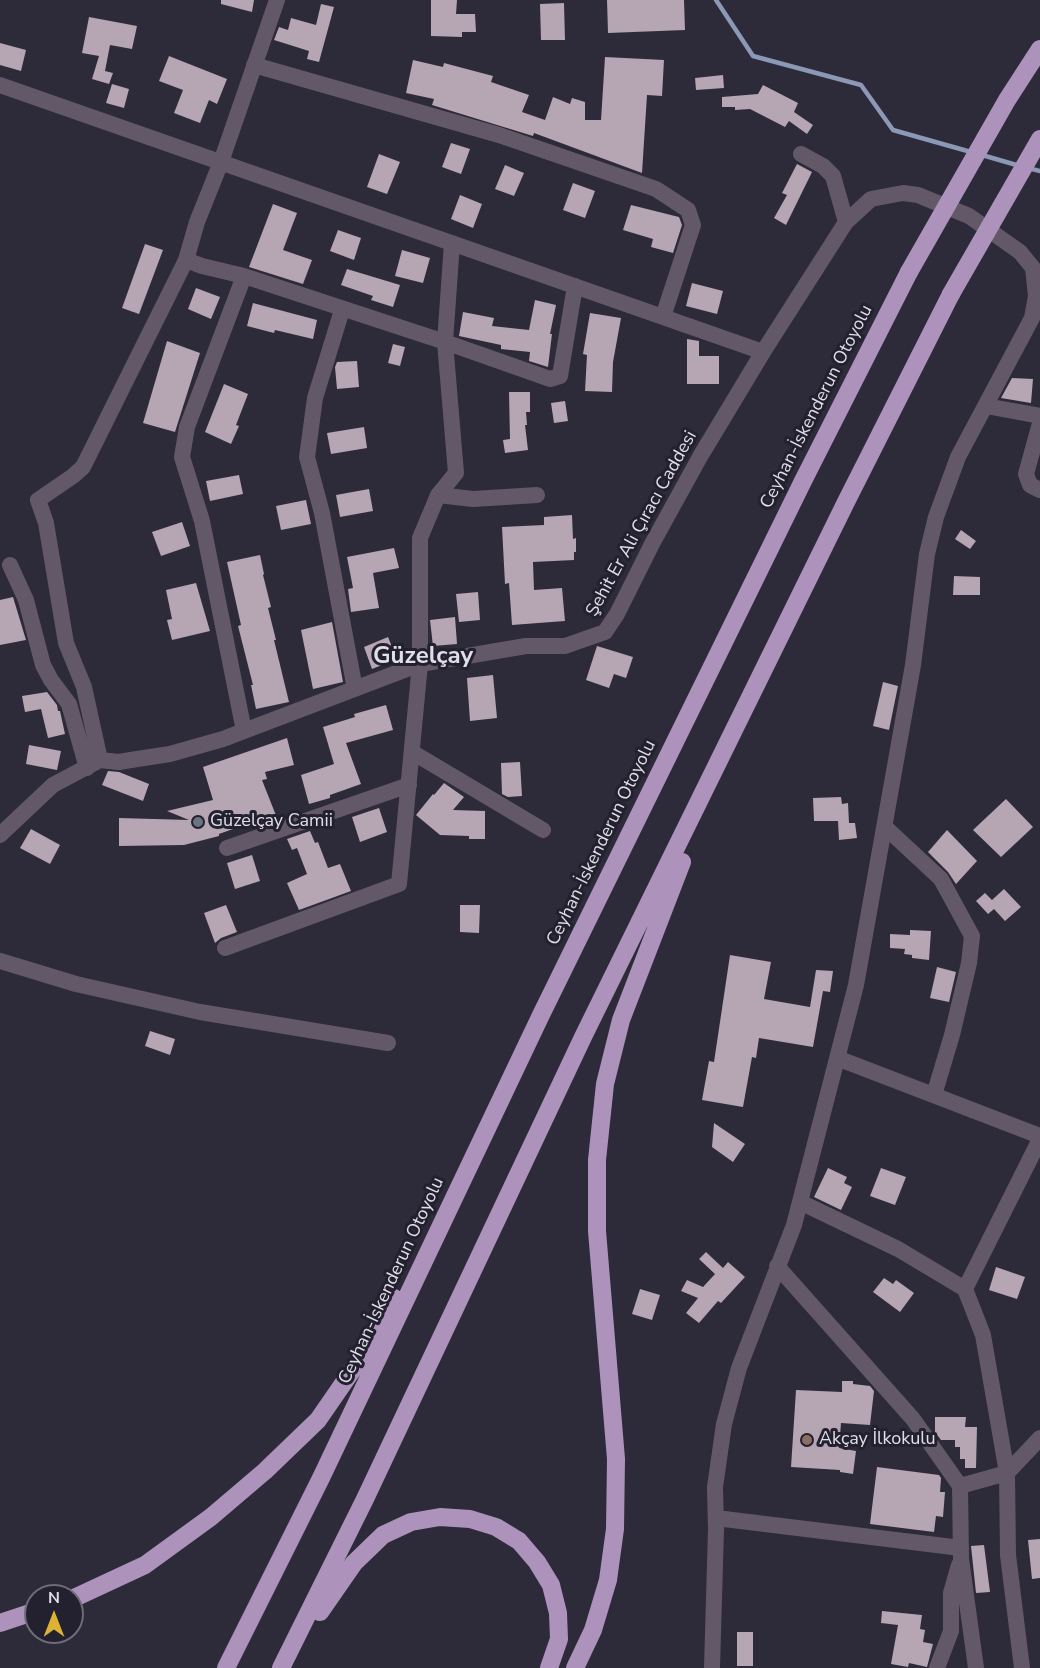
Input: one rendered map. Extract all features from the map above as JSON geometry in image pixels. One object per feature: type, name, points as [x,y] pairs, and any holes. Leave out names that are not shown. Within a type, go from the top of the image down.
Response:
[{"type":"highway","name":"Ceyhan-İskenderun Otoyolu","points":[[226,1668],[321,1478],[540,1017],[803,481],[909,272],[1007,100],[1040,48]]},
{"type":"highway","points":[[281,1668],[365,1499],[584,1037],[951,294],[1040,139]]},
{"type":"highway","points":[[575,1668],[593,1630],[608,1580],[615,1529],[616,1459],[597,1231],[597,1160],[605,1084],[621,1020],[679,869],[746,707]]},
{"type":"highway","points":[[84,1593],[145,1565],[264,1471],[318,1420],[367,1349],[540,1017]]},
{"type":"highway","points":[[286,1668],[328,1599],[354,1563],[383,1535],[411,1522],[440,1517],[470,1519],[496,1527],[519,1541],[537,1562],[550,1585],[558,1613],[559,1639],[549,1668]]},
{"type":"highway","points":[[0,1623],[24,1615]]},
{"type":"street","points":[[94,764],[84,687],[66,643],[46,523],[38,500],[73,477],[83,467],[186,260],[197,222],[221,162],[276,0]]},
{"type":"street","points":[[254,65],[500,135],[656,189],[688,210],[693,225],[663,316]]},
{"type":"street","points":[[0,85],[763,352]]},
{"type":"street","points":[[801,154],[824,166],[832,176],[846,222]]},
{"type":"street","name":"Şehit Er Ali Çıracı Caddesi","points":[[0,834],[53,785],[94,764],[170,753],[244,731],[420,664],[514,648],[565,646],[605,632],[617,614],[653,542],[701,455],[763,352],[846,222],[871,199],[903,193],[918,195],[969,216],[1037,267]]},
{"type":"street","points":[[225,948],[399,884],[420,664],[420,538],[438,495],[456,473],[445,342],[453,243]]},
{"type":"street","points":[[186,260],[202,267],[244,276],[550,379],[560,376],[575,286]]},
{"type":"street","points":[[712,1668],[715,1487],[724,1424],[739,1368],[794,1225],[856,985],[913,665],[927,554],[936,517],[958,457],[1032,318],[1036,296],[1037,267]]},
{"type":"street","points":[[244,276],[187,427],[182,458],[202,521],[244,731]]},
{"type":"street","points":[[342,310],[315,398],[307,456],[322,513],[355,689]]},
{"type":"street","points":[[986,406],[1040,416]]},
{"type":"street","points":[[1040,423],[1026,474],[1030,485],[1040,490]]},
{"type":"street","points":[[438,495],[473,499],[537,495]]},
{"type":"street","points":[[10,565],[26,600],[43,665],[69,704],[94,764]]},
{"type":"street","points":[[412,752],[543,830]]},
{"type":"street","points":[[227,848],[409,785]]},
{"type":"street","points":[[885,827],[941,879],[972,936],[969,963],[934,1095]]},
{"type":"street","points":[[0,961],[76,984],[200,1012],[388,1043]]},
{"type":"street","points":[[837,1058],[1040,1138],[965,1289]]},
{"type":"street","points":[[800,1202],[898,1249],[965,1289],[983,1335],[1007,1473],[1008,1555],[1022,1668]]},
{"type":"street","points":[[777,1266],[913,1419],[960,1486],[961,1553],[976,1668]]},
{"type":"street","points":[[960,1486],[1007,1473],[1040,1438]]},
{"type":"street","points":[[716,1518],[961,1553]]},
{"type":"street","points":[[937,1668],[951,1631],[951,1593],[961,1553]]},
{"type":"building","points":[[221,0],[254,0],[252,12],[221,4]]},
{"type":"building","points":[[431,0],[457,0],[456,14],[475,14],[476,32],[462,32],[462,37],[431,36]]},
{"type":"building","points":[[607,0],[684,0],[685,30],[608,33]]},
{"type":"building","points":[[564,3],[565,40],[541,40],[540,4]]},
{"type":"building","points":[[321,4],[334,7],[319,62],[307,59],[309,51],[274,40],[279,27],[288,30],[291,18],[316,25]]},
{"type":"building","points":[[89,17],[137,26],[132,49],[110,45],[105,71],[113,73],[109,84],[92,79],[99,56],[82,53]]},
{"type":"building","points":[[0,43],[26,50],[21,71],[0,65]]},
{"type":"building","points":[[169,56],[227,79],[217,104],[209,100],[200,123],[174,113],[183,90],[159,81]]},
{"type":"building","points":[[605,57],[664,60],[662,96],[647,95],[642,173],[534,133],[533,136],[432,105],[434,99],[406,93],[413,60],[443,67],[444,63],[493,76],[491,82],[529,95],[522,112],[545,120],[553,97],[570,104],[572,98],[585,102],[585,120],[601,120]]},
{"type":"building","points":[[723,75],[724,88],[696,90],[695,78]]},
{"type":"building","points":[[112,84],[129,89],[124,108],[106,103]]},
{"type":"building","points":[[763,85],[798,103],[794,112],[813,125],[807,134],[789,121],[785,127],[750,109],[735,110],[735,107],[722,107],[722,97],[758,94]]},
{"type":"building","points":[[451,143],[470,149],[461,174],[442,167]]},
{"type":"building","points":[[379,154],[400,162],[387,194],[367,187]]},
{"type":"building","points":[[797,164],[812,172],[786,225],[774,218],[787,195],[782,193]]},
{"type":"building","points":[[505,165],[524,173],[514,196],[495,189]]},
{"type":"building","points":[[573,183],[595,191],[585,218],[563,210]]},
{"type":"building","points":[[460,195],[482,204],[473,228],[451,219]]},
{"type":"building","points":[[273,204],[297,213],[283,250],[312,260],[303,284],[249,267]]},
{"type":"building","points":[[631,205],[679,217],[682,225],[673,253],[651,247],[653,239],[623,230]]},
{"type":"building","points":[[338,230],[361,238],[354,260],[330,251]]},
{"type":"building","points":[[145,244],[163,250],[139,314],[122,308]]},
{"type":"building","points":[[402,250],[430,258],[423,283],[395,276]]},
{"type":"building","points":[[347,269],[400,285],[393,307],[371,300],[373,296],[341,285]]},
{"type":"building","points":[[692,283],[723,291],[717,314],[686,306]]},
{"type":"building","points":[[196,288],[220,297],[211,319],[188,309]]},
{"type":"building","points":[[535,300],[556,305],[550,334],[552,334],[548,367],[529,361],[530,352],[501,349],[501,345],[459,336],[463,312],[494,318],[492,326],[529,330]]},
{"type":"building","points":[[253,303],[317,320],[313,339],[247,326]]},
{"type":"building","points":[[590,313],[621,318],[613,362],[612,392],[585,391],[587,355],[583,354]]},
{"type":"building","points":[[687,339],[699,341],[699,356],[719,356],[719,384],[687,384]]},
{"type":"building","points":[[167,341],[200,353],[175,432],[143,423]]},
{"type":"building","points":[[393,344],[405,347],[400,366],[388,363]]},
{"type":"building","points":[[357,361],[359,387],[337,389],[335,367],[337,362]]},
{"type":"building","points":[[1012,378],[1033,379],[1031,403],[1001,398]]},
{"type":"building","points":[[224,384],[248,394],[231,444],[205,432]]},
{"type":"building","points":[[509,392],[530,392],[530,412],[526,412],[527,425],[525,425],[528,450],[505,453],[503,440],[510,439]]},
{"type":"building","points":[[565,401],[568,421],[554,423],[551,403]]},
{"type":"building","points":[[364,427],[367,448],[331,454],[327,433]]},
{"type":"building","points":[[239,475],[243,494],[210,501],[206,481]]},
{"type":"building","points":[[369,489],[373,511],[340,517],[336,495]]},
{"type":"building","points":[[306,500],[311,524],[281,530],[276,506]]},
{"type":"building","points":[[572,515],[573,539],[576,538],[574,560],[533,562],[534,590],[562,588],[565,621],[512,625],[509,583],[505,584],[502,527],[544,525],[544,517]]},
{"type":"building","points":[[182,522],[190,546],[161,556],[152,532]]},
{"type":"building","points":[[961,530],[976,541],[970,549],[955,539]]},
{"type":"building","points":[[394,548],[399,568],[373,573],[379,608],[351,612],[348,589],[353,588],[347,557]]},
{"type":"building","points":[[260,555],[271,607],[268,608],[276,640],[274,640],[289,702],[256,709],[227,562]]},
{"type":"building","points":[[954,576],[980,577],[980,595],[953,595]]},
{"type":"building","points":[[196,583],[210,631],[172,640],[167,620],[172,619],[166,590]]},
{"type":"building","points":[[478,592],[480,620],[459,622],[456,594]]},
{"type":"building","points":[[13,597],[26,640],[0,645],[0,600]]},
{"type":"building","points":[[455,617],[457,644],[433,646],[430,620]]},
{"type":"building","points":[[332,622],[343,682],[313,689],[301,630]]},
{"type":"building","points":[[388,637],[397,659],[372,669],[364,647]]},
{"type":"building","points":[[597,646],[633,657],[626,678],[614,674],[609,688],[586,680]]},
{"type":"building","points":[[493,675],[497,718],[470,721],[467,678]]},
{"type":"building","points":[[883,682],[898,686],[889,730],[873,726]]},
{"type":"building","points":[[47,692],[60,711],[65,734],[48,738],[41,709],[25,712],[22,696]]},
{"type":"building","points":[[386,705],[393,730],[346,743],[361,784],[330,795],[330,798],[309,804],[301,775],[334,764],[323,727],[355,717],[354,714]]},
{"type":"building","points":[[287,738],[294,765],[265,772],[267,779],[262,780],[277,818],[249,828],[247,824],[219,834],[219,836],[184,845],[119,846],[119,818],[189,820],[167,811],[213,800],[203,767]]},
{"type":"building","points":[[29,745],[61,751],[57,770],[26,764]]},
{"type":"building","points":[[520,762],[522,796],[508,797],[502,794],[501,763]]},
{"type":"building","points":[[108,771],[119,772],[149,784],[143,801],[102,785]]},
{"type":"building","points":[[444,783],[464,797],[453,810],[485,811],[485,839],[440,835],[416,815]]},
{"type":"building","points":[[841,797],[842,804],[848,803],[849,823],[855,823],[857,838],[839,840],[838,821],[814,821],[813,798]]},
{"type":"building","points":[[1006,799],[1033,827],[1001,857],[973,830]]},
{"type":"building","points":[[379,808],[387,832],[360,842],[352,817]]},
{"type":"building","points":[[31,829],[60,845],[50,864],[20,848]]},
{"type":"building","points":[[947,830],[977,861],[956,884],[948,872],[928,852]]},
{"type":"building","points":[[310,831],[315,843],[318,842],[328,868],[340,864],[351,891],[299,910],[287,883],[307,874],[297,848],[292,850],[287,839]]},
{"type":"building","points":[[252,855],[260,881],[235,889],[227,863]]},
{"type":"building","points":[[1004,889],[1021,907],[1005,921],[994,909],[988,914],[976,901],[985,893],[992,900]]},
{"type":"building","points":[[226,905],[237,932],[215,943],[204,913]]},
{"type":"building","points":[[460,905],[480,905],[479,933],[460,932]]},
{"type":"building","points":[[910,930],[931,931],[929,960],[912,958],[912,955],[904,954],[905,949],[890,948],[890,934],[910,935]]},
{"type":"building","points":[[730,955],[771,962],[764,999],[810,1007],[816,970],[833,971],[830,992],[823,991],[813,1047],[759,1038],[756,1058],[752,1057],[743,1107],[702,1100],[709,1061],[714,1062]]},
{"type":"building","points":[[937,967],[956,972],[949,1002],[930,998]]},
{"type":"building","points":[[150,1031],[175,1039],[170,1055],[145,1046]]},
{"type":"building","points":[[714,1123],[745,1144],[733,1162],[712,1147]]},
{"type":"building","points":[[828,1168],[847,1177],[844,1183],[852,1187],[841,1210],[814,1197]]},
{"type":"building","points":[[881,1168],[906,1177],[895,1205],[870,1196]]},
{"type":"building","points":[[706,1252],[723,1268],[728,1262],[745,1277],[721,1303],[718,1301],[699,1323],[686,1313],[698,1298],[681,1291],[687,1280],[703,1287],[715,1274],[699,1259]]},
{"type":"building","points":[[996,1267],[1025,1277],[1017,1299],[989,1290]]},
{"type":"building","points":[[884,1278],[893,1284],[896,1280],[914,1293],[900,1312],[873,1292]]},
{"type":"building","points":[[640,1289],[660,1295],[652,1320],[632,1314]]},
{"type":"building","points":[[842,1381],[853,1381],[853,1384],[870,1386],[874,1391],[870,1425],[841,1423],[839,1448],[856,1451],[853,1474],[840,1472],[840,1470],[791,1467],[796,1390],[842,1392]]},
{"type":"building","points":[[935,1417],[966,1417],[965,1427],[977,1427],[976,1468],[965,1468],[965,1459],[960,1459],[960,1447],[955,1447],[955,1440],[941,1440],[935,1432]]},
{"type":"building","points":[[877,1467],[939,1475],[941,1478],[940,1492],[945,1492],[943,1517],[936,1516],[934,1532],[870,1524]]},
{"type":"building","points":[[1040,1539],[1040,1578],[1032,1579],[1028,1540]]},
{"type":"building","points":[[984,1545],[990,1592],[976,1593],[971,1546]]},
{"type":"building","points":[[882,1611],[922,1615],[920,1629],[925,1630],[923,1642],[933,1644],[927,1667],[909,1663],[908,1667],[891,1664],[898,1625],[881,1623]]},
{"type":"building","points":[[737,1632],[753,1632],[753,1666],[737,1666]]},
{"type":"waterway","points":[[716,0],[753,56],[861,85],[893,130],[971,152]]},
{"type":"waterway","points":[[982,155],[1020,166]]},
{"type":"waterway","points":[[1028,168],[1040,171]]},
{"type":"place","name":"Güzelçay Camii","points":[[198,822]]},
{"type":"place","name":"Akçay İlkokulu","points":[[807,1440]]},
{"type":"district","name":"Güzelçay","points":[[423,657]]}]
